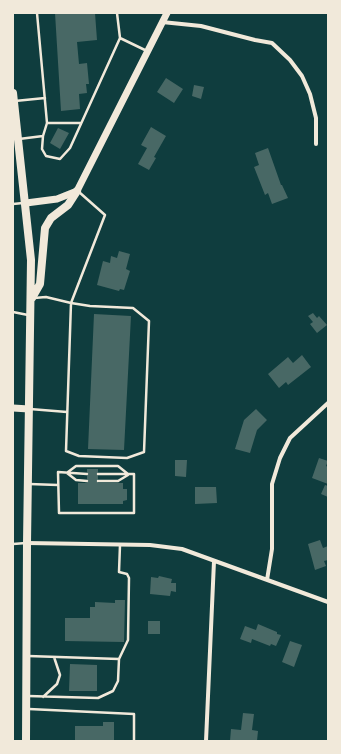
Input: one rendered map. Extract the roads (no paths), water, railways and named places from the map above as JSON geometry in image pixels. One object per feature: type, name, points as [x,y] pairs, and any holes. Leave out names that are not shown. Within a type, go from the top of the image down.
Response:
[{"type":"main road","points":[[13,93],[31,260],[26,543],[26,741]]},
{"type":"main road","points":[[31,299],[40,284],[46,228],[51,218],[68,205],[77,191]]},
{"type":"street","points":[[26,203],[57,199],[77,191],[167,13]]},
{"type":"street","points":[[162,22],[202,26],[272,43],[290,60],[302,76],[310,94],[316,118],[316,144]]},
{"type":"street","points":[[267,580],[272,549],[272,484],[280,458],[290,438],[328,403]]},
{"type":"street","points":[[13,408],[29,409]]},
{"type":"street","points":[[26,543],[150,545],[182,549],[328,602]]},
{"type":"street","points":[[206,741],[214,561]]},
{"type":"lane","points":[[37,13],[47,123],[43,136],[42,149],[46,156],[60,159],[70,148],[80,123],[120,38],[117,13]]},
{"type":"lane","points":[[120,38],[147,51]]},
{"type":"lane","points":[[14,102],[45,98]]},
{"type":"lane","points":[[47,123],[80,123]]},
{"type":"lane","points":[[18,139],[43,136]]},
{"type":"lane","points":[[31,299],[46,297],[70,303],[90,306],[133,308],[149,321],[144,452],[127,458],[80,456],[66,451],[70,303],[105,215],[77,191]]},
{"type":"lane","points":[[13,204],[26,203]]},
{"type":"lane","points":[[13,312],[31,316]]},
{"type":"lane","points":[[29,409],[67,412]]},
{"type":"lane","points":[[67,473],[76,466],[118,466],[129,474]]},
{"type":"lane","points":[[86,474],[58,472],[59,513],[134,513],[134,474],[98,474]]},
{"type":"lane","points":[[67,473],[76,480],[87,481]]},
{"type":"lane","points":[[98,481],[118,480],[129,474]]},
{"type":"lane","points":[[28,484],[58,485]]},
{"type":"lane","points":[[13,544],[26,543]]},
{"type":"lane","points":[[26,696],[98,698],[113,691],[118,680],[119,659],[128,640],[129,578],[127,574],[119,572],[120,545]]},
{"type":"lane","points":[[26,656],[119,659]]},
{"type":"lane","points":[[43,696],[57,684],[60,676],[54,657]]},
{"type":"lane","points":[[26,709],[134,714],[134,741]]}]
